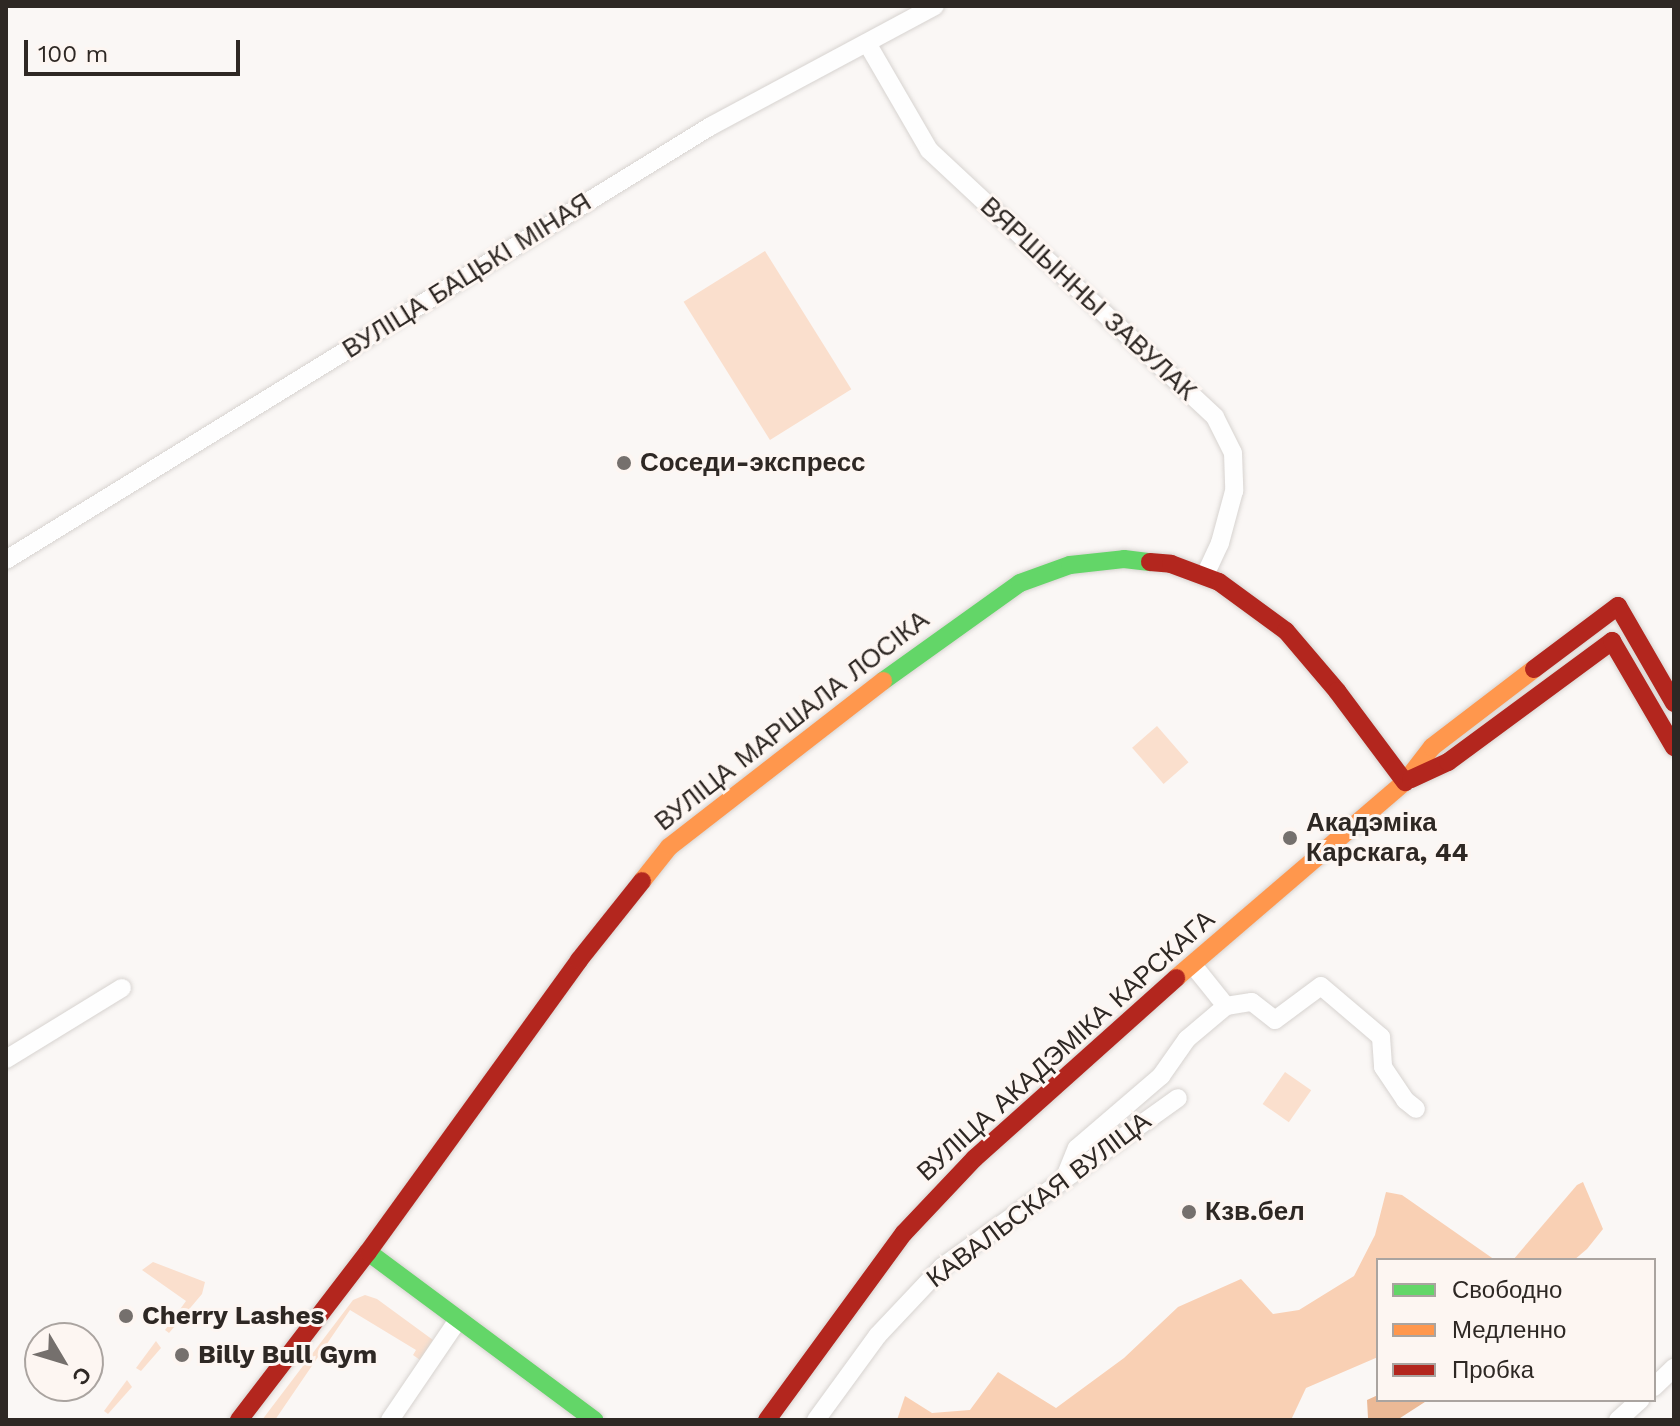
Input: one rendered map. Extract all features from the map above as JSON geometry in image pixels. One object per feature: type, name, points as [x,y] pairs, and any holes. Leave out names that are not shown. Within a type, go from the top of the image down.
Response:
[{"type":"main road","name":"ВУЛІЦА МАРШАЛА ЛОСІКА","points":[[239,1420],[368,1252],[587,949],[669,847],[701,819],[924,649],[1020,583],[1070,565],[1124,559],[1171,564],[1205,575],[1248,600],[1286,631],[1386,752],[1405,782]]},
{"type":"main road","points":[[1405,782],[1432,747],[1618,606],[1674,703]]},
{"type":"main road","points":[[1600,619],[1674,747]]},
{"type":"main road","points":[[1405,782],[1448,762],[1612,641]]},
{"type":"main road","name":"ВУЛІЦА АКАДЭМІКА КАРСКАГА","points":[[767,1420],[854,1298],[912,1224],[1021,1115],[1260,903],[1405,782]]},
{"type":"main road","points":[[368,1252],[594,1420]]},
{"type":"street","name":"ВУЛІЦА БАЦЬКІ МІНАЯ","points":[[6,560],[711,126],[935,6]]},
{"type":"street","name":"ВЯРШЫННЫ ЗАВУЛАК","points":[[867,43],[929,150],[1215,417],[1233,453],[1234,491],[1220,543],[1205,575]]},
{"type":"street","points":[[1193,965],[1226,1006]]},
{"type":"street","points":[[1065,1177],[1077,1148],[1161,1076],[1187,1039],[1226,1006],[1252,1002],[1275,1020],[1321,986],[1381,1037],[1383,1067],[1416,1109]]},
{"type":"street","points":[[6,1059],[122,988]]},
{"type":"street","name":"КАВАЛЬСКАЯ ВУЛІЦА","points":[[816,1420],[878,1335],[942,1267],[1178,1098]]},
{"type":"street","points":[[390,1420],[458,1320]]},
{"type":"street","points":[[1656,1385],[1674,1368]]},
{"type":"street","points":[[1618,1420],[1638,1402]]},
{"type":"shaded area","points":[[765,251],[851,389],[770,440],[684,302]]},
{"type":"shaded area","points":[[1157,726],[1188,762],[1164,784],[1132,748]]},
{"type":"shaded area","points":[[1285,1072],[1311,1090],[1289,1122],[1263,1104]]},
{"type":"shaded area","points":[[1583,1182],[1603,1229],[1587,1249],[1576,1258],[1515,1258],[1577,1185]]},
{"type":"shaded area","points":[[1386,1192],[1402,1195],[1492,1258],[1376,1258],[1376,1358],[1306,1388],[1291,1420],[897,1420],[905,1396],[932,1413],[970,1410],[998,1372],[1056,1408],[1124,1358],[1178,1307],[1241,1279],[1273,1314],[1299,1310],[1354,1276],[1375,1235]]},
{"type":"shaded area","points":[[153,1262],[205,1282],[202,1294],[169,1333],[165,1330],[186,1301],[142,1270]]},
{"type":"shaded area","points":[[365,1295],[377,1299],[433,1340],[420,1360],[413,1355],[416,1350],[350,1310],[275,1420],[262,1420],[353,1300]]},
{"type":"shaded area","points":[[156,1341],[161,1348],[141,1371],[136,1368]]},
{"type":"shaded area","points":[[127,1380],[132,1387],[108,1414],[104,1411]]},
{"type":"shaded area","points":[[1376,1396],[1376,1402],[1425,1402],[1397,1420],[1368,1418],[1367,1400]]},
{"type":"traffic: fast","points":[[883,681],[1020,583],[1070,565],[1124,559],[1150,562]]},
{"type":"traffic: fast","points":[[368,1252],[594,1420]]},
{"type":"traffic: slow","points":[[1176,978],[1405,782],[1432,747],[1534,669]]},
{"type":"traffic: slow","points":[[642,881],[669,847],[883,681]]},
{"type":"traffic: jam","points":[[1150,562],[1171,564],[1219,582],[1286,631],[1337,691],[1405,782]]},
{"type":"traffic: jam","points":[[1534,669],[1618,606],[1674,703]]},
{"type":"traffic: jam","points":[[1411,779],[1448,762],[1612,641],[1674,747]]},
{"type":"traffic: jam","points":[[239,1420],[368,1252],[579,960],[642,881]]},
{"type":"traffic: jam","points":[[767,1420],[904,1233],[975,1158],[1176,978]]},
{"type":"place","name":"Соседи-экспресс","points":[[624,463]]},
{"type":"place","name":"Акадэміка Карскага, 44","points":[[1290,838]]},
{"type":"place","name":"Кзв.бел","points":[[1189,1212]]},
{"type":"place","name":"Cherry Lashes","points":[[126,1316]]},
{"type":"place","name":"Billy Bull Gym","points":[[182,1355]]}]
